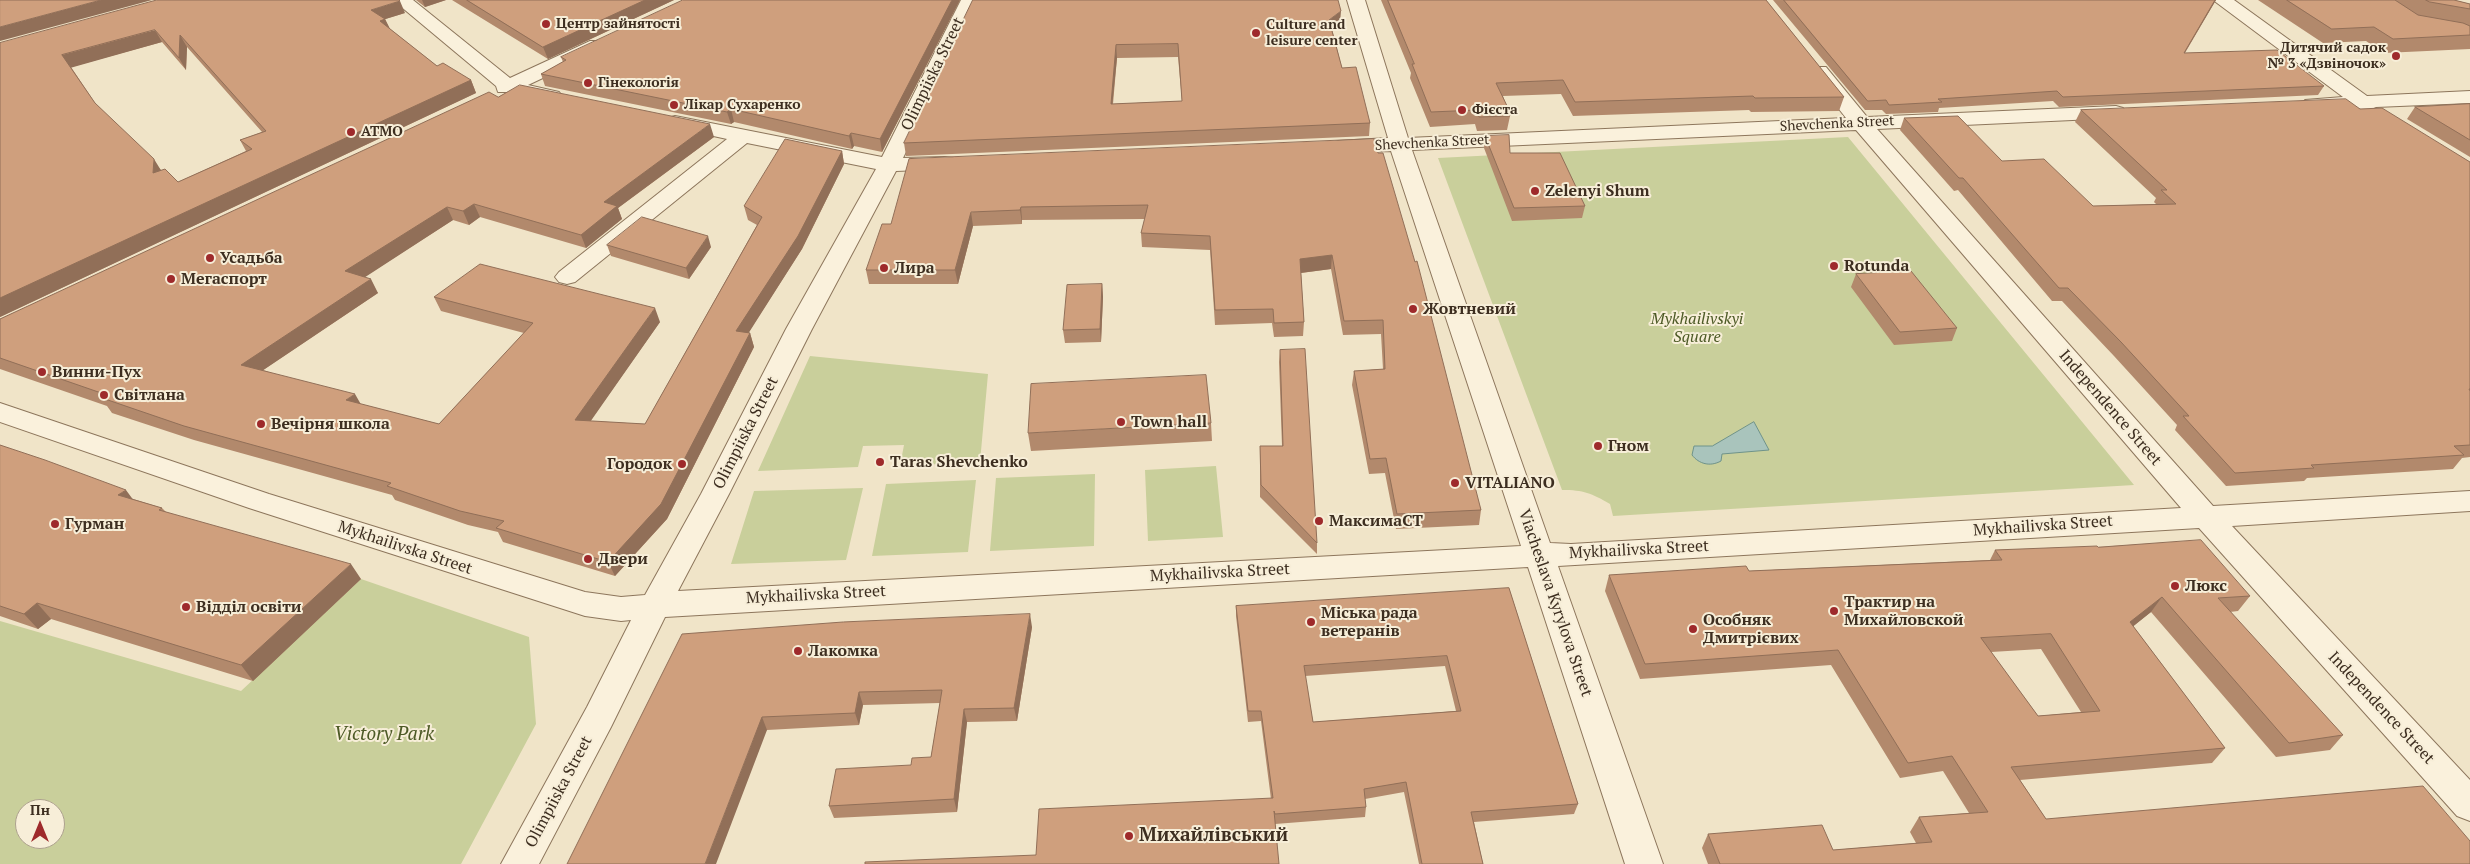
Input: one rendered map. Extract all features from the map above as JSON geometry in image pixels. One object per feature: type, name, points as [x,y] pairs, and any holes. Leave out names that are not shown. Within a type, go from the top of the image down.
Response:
[{"type":"street","points":[[402,0],[502,82],[521,89],[567,99]]},
{"type":"street","name":"Olimpiiska Street","points":[[520,864],[599,717],[653,608],[716,494],[799,329],[889,165],[970,0]]},
{"type":"street","name":"Viacheslava Kyrylova Street","points":[[1356,0],[1399,143],[1537,554],[1644,864]]},
{"type":"street","points":[[2222,0],[2361,101],[2390,119]]},
{"type":"street","points":[[489,95],[609,39]]},
{"type":"street","name":"Independence Street","points":[[1805,54],[1861,123],[2205,516],[2470,805]]},
{"type":"street","points":[[2295,104],[2470,97]]},
{"type":"street","name":"Shevchenka Street","points":[[1319,148],[2138,111]]},
{"type":"street","points":[[652,117],[889,165],[964,162]]},
{"type":"street","points":[[567,276],[743,136]]},
{"type":"street","name":"Mykhailivska Street","points":[[0,412],[258,501],[585,604],[621,610],[653,608],[702,601],[1495,559],[1537,554],[1581,555],[2470,501]]},
{"type":"green space","name":"Mykhailivskyi Square","points":[[1848,137],[2134,485],[1613,516],[1610,504],[1598,497],[1582,492],[1562,490],[1438,158]]},
{"type":"green space","points":[[810,356],[988,374],[980,462],[900,466],[904,445],[863,446],[858,467],[758,471]]},
{"type":"green space","points":[[1216,466],[1223,537],[1148,541],[1145,470]]},
{"type":"green space","points":[[1095,474],[1094,546],[990,551],[996,478]]},
{"type":"green space","points":[[976,480],[968,552],[872,556],[886,484]]},
{"type":"green space","points":[[863,488],[846,560],[731,564],[754,491]]},
{"type":"green space","name":"Victory Park","points":[[361,579],[529,637],[536,724],[461,864],[0,864],[0,621],[241,691]]},
{"type":"water","points":[[1754,422],[1769,450],[1722,454],[1721,461],[1713,464],[1701,462],[1692,455],[1694,446],[1712,446]]},
{"type":"building","points":[[0,0],[101,0],[0,27]]},
{"type":"building","points":[[157,0],[399,0],[371,10],[385,19],[380,21],[437,66],[443,63],[471,80],[0,298],[0,43]],"holes":[[[155,30],[179,58],[180,35],[266,131],[240,140],[252,149],[178,182],[165,169],[153,173],[154,159],[95,103],[62,55]]]},
{"type":"building","name":"Центр зайнятості","points":[[467,0],[645,0],[543,47]]},
{"type":"building","points":[[683,0],[952,0],[880,139],[851,133],[849,136],[731,109],[727,112],[541,74],[566,60],[561,57]]},
{"type":"building","points":[[973,0],[1338,0],[1341,11],[1329,20],[1342,68],[1356,67],[1370,123],[904,143]],"holes":[[[1178,44],[1182,101],[1111,104],[1116,45]]]},
{"type":"building","points":[[1388,0],[1766,0],[1844,97],[1755,98],[1753,96],[1575,102],[1563,80],[1496,83],[1510,116],[1479,117],[1477,110],[1431,112]]},
{"type":"building","points":[[1784,0],[2215,0],[2184,53],[2277,50],[2324,86],[2063,97],[2057,91],[1938,99],[1942,102],[1889,105],[1886,100],[1868,101]]},
{"type":"building","points":[[2287,0],[2395,0],[2418,15],[2470,26],[2470,35],[2393,39],[2374,27],[2332,29]]},
{"type":"building","points":[[2426,0],[2454,0],[2470,4],[2470,9],[2430,2]]},
{"type":"building","points":[[520,85],[710,124],[604,202],[617,206],[581,235],[474,204],[463,211],[447,207],[345,271],[371,279],[241,365],[355,394],[346,400],[439,424],[533,323],[434,297],[480,264],[655,308],[575,420],[645,424],[762,217],[744,206],[785,139],[842,151],[798,236],[736,331],[750,333],[661,504],[608,562],[496,528],[504,521],[460,511],[387,486],[391,483],[184,426],[102,398],[107,395],[0,358],[0,319],[489,92],[498,97]]},
{"type":"building","points":[[2346,99],[2360,109],[2382,108],[2470,162],[2470,445],[2454,446],[2464,455],[2311,465],[2314,468],[2235,473],[2183,416],[2189,416],[2121,342],[2068,288],[2059,288],[1963,178],[1959,178],[1904,118],[1958,116],[2002,161],[2044,159],[2093,206],[2176,204],[2161,190],[2167,190],[2081,110]]},
{"type":"building","points":[[2470,104],[2470,140],[2415,107]]},
{"type":"building","name":"Zelenyi Shum","points":[[1509,135],[1510,153],[1560,153],[1585,206],[1514,208],[1485,136]]},
{"type":"building","points":[[1374,139],[1378,153],[1383,153],[1415,262],[1417,261],[1481,510],[1397,514],[1386,458],[1370,459],[1354,371],[1385,369],[1383,320],[1344,321],[1332,255],[1300,259],[1304,322],[1274,323],[1273,309],[1215,310],[1210,236],[1141,233],[1148,205],[1021,207],[1020,210],[971,212],[955,270],[866,270],[882,224],[891,224],[909,159]]},
{"type":"building","points":[[642,217],[708,236],[686,268],[607,245]]},
{"type":"building","points":[[1911,271],[1957,328],[1900,332],[1856,274]]},
{"type":"building","points":[[1102,284],[1100,329],[1063,330],[1067,285]]},
{"type":"building","points":[[1305,349],[1317,543],[1261,485],[1260,446],[1283,446],[1280,350]]},
{"type":"building","name":"Town hall","points":[[1206,375],[1211,423],[1028,433],[1031,384]]},
{"type":"building","points":[[0,445],[126,490],[118,495],[162,508],[159,510],[351,564],[241,665],[37,603],[24,614],[0,606]]},
{"type":"building","points":[[2201,540],[2250,596],[2218,598],[2343,735],[2289,743],[2162,597],[2130,622],[2225,748],[2011,767],[2046,819],[2423,786],[2470,841],[2470,864],[1720,864],[1708,834],[1822,825],[1833,850],[1932,842],[1919,817],[1988,812],[1952,756],[1908,763],[1838,650],[1645,664],[1609,575],[1746,566],[1749,571],[2002,560],[1995,550],[2098,547]],"holes":[[[2051,634],[2100,711],[2038,716],[1981,638]]]},
{"type":"building","points":[[1509,588],[1578,804],[1471,812],[1483,864],[1422,864],[1406,782],[1364,789],[1366,807],[1275,814],[1274,811],[1279,864],[865,864],[865,862],[1036,855],[1039,809],[1273,798],[1261,711],[1248,711],[1236,606]],"holes":[[[1447,656],[1461,711],[1313,722],[1304,666]]]},
{"type":"building","points":[[1030,614],[1014,708],[964,709],[954,799],[829,806],[836,769],[911,765],[912,758],[931,757],[942,690],[859,692],[855,713],[762,717],[705,864],[567,864],[682,634],[843,622]]},
{"type":"place","name":"Центр зайнятості","points":[[546,24]]},
{"type":"place","name":"Culture and leisure center","points":[[1256,33]]},
{"type":"place","name":"Дитячий садок № 3 «Дзвіночок»","points":[[2396,56]]},
{"type":"place","name":"Гінекологія","points":[[588,83]]},
{"type":"place","name":"Лікар Сухаренко","points":[[674,105]]},
{"type":"place","name":"Фієста","points":[[1462,110]]},
{"type":"place","name":"АТМО","points":[[351,132]]},
{"type":"place","name":"Zelenyi Shum","points":[[1535,191]]},
{"type":"place","name":"Усадьба","points":[[210,258]]},
{"type":"place","name":"Rotunda","points":[[1834,266]]},
{"type":"place","name":"Лира","points":[[884,268]]},
{"type":"place","name":"Мегаспорт","points":[[171,279]]},
{"type":"place","name":"Жовтневий","points":[[1413,309]]},
{"type":"place","name":"Винни-Пух","points":[[42,372]]},
{"type":"place","name":"Світлана","points":[[104,395]]},
{"type":"place","name":"Town hall","points":[[1121,422]]},
{"type":"place","name":"Вечірня школа","points":[[261,424]]},
{"type":"place","name":"Гном","points":[[1598,446]]},
{"type":"place","name":"Taras Shevchenko","points":[[880,462]]},
{"type":"place","name":"Городок","points":[[682,464]]},
{"type":"place","name":"VITALIANO","points":[[1455,483]]},
{"type":"place","name":"МаксимаСТ","points":[[1319,521]]},
{"type":"place","name":"Гурман","points":[[55,524]]},
{"type":"place","name":"Двери","points":[[588,559]]},
{"type":"place","name":"Люкс","points":[[2175,586]]},
{"type":"place","name":"Відділ освіти","points":[[186,607]]},
{"type":"place","name":"Трактир на Михайловской","points":[[1834,611]]},
{"type":"place","name":"Міська рада ветеранів","points":[[1311,622]]},
{"type":"place","name":"Особняк Дмитрієвих","points":[[1693,629]]},
{"type":"place","name":"Лакомка","points":[[798,651]]},
{"type":"place","name":"Михайлівський","points":[[1129,836]]}]
